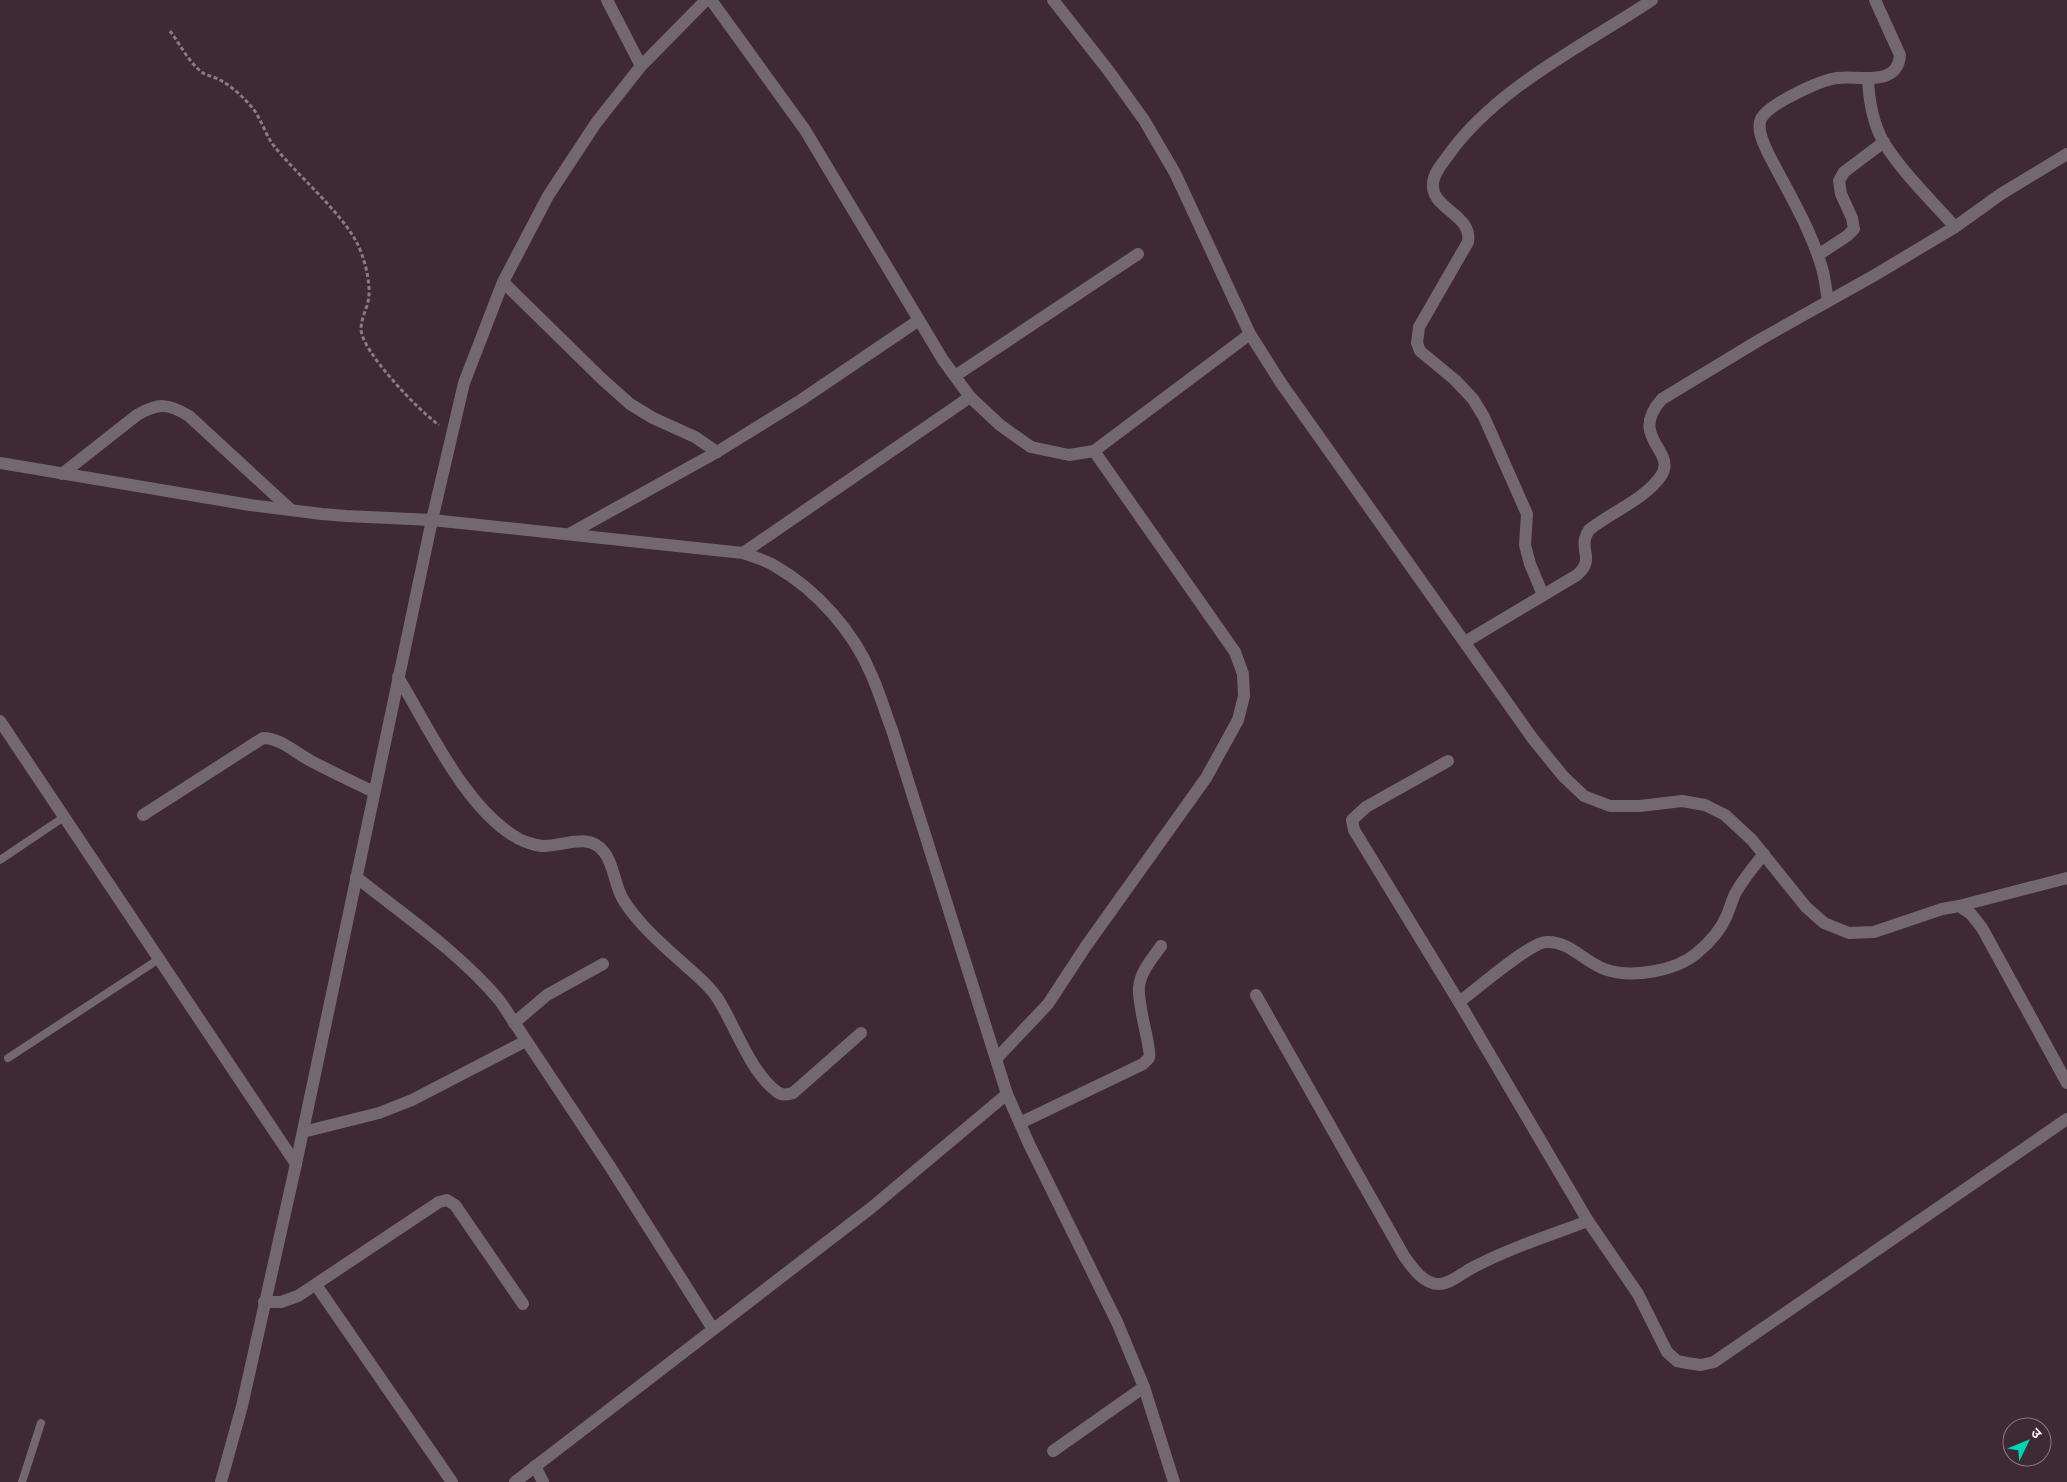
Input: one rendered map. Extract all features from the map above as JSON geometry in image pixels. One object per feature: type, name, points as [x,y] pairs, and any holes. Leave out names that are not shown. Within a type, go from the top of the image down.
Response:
[{"type":"street","points":[[607,0],[642,66]]},
{"type":"street","points":[[221,1482],[242,1406],[296,1164],[398,677],[451,434],[464,383],[503,282],[548,196],[596,123],[642,66],[706,0]]},
{"type":"street","points":[[711,0],[805,130],[919,320],[955,376],[970,396],[1000,426],[1031,447],[1069,455],[1094,451],[1250,334]]},
{"type":"street","points":[[1053,0],[1108,70],[1144,120],[1199,222],[1250,334],[1281,383],[1533,739],[1562,776],[1584,796],[1610,806],[1640,806],[1682,801],[1705,805],[1725,815],[1764,854],[1806,907],[1824,923],[1849,933],[1874,932],[1942,909],[2067,878]]},
{"type":"street","points":[[1543,595],[1530,564],[1525,545],[1526,514],[1484,417],[1473,399],[1455,380],[1420,351],[1416,343],[1419,327],[1468,242],[1469,235],[1468,228],[1435,195],[1433,186],[1435,175],[1454,148],[1477,122],[1507,96],[1543,70],[1652,0]]},
{"type":"street","points":[[1828,301],[1818,255],[1795,201],[1765,145],[1760,128],[1761,119],[1766,112],[1779,104],[1827,80],[1840,77],[1868,79],[1894,70],[1899,64],[1900,55],[1875,0]]},
{"type":"street","points":[[1868,79],[1869,100],[1874,120],[1884,142],[1903,168],[1955,227]]},
{"type":"street","points":[[1818,255],[1847,236],[1854,229],[1852,218],[1841,194],[1839,181],[1844,172],[1884,142]]},
{"type":"street","points":[[1465,642],[1583,569],[1587,562],[1583,544],[1584,537],[1589,530],[1650,488],[1661,476],[1665,468],[1665,459],[1653,441],[1649,419],[1653,409],[1662,399],[1708,370],[1875,276],[1955,227],[2001,194],[2067,154]]},
{"type":"street","points":[[955,376],[1138,254]]},
{"type":"street","points":[[503,282],[630,404],[653,418],[695,437],[717,452]]},
{"type":"street","points":[[571,533],[717,452],[801,400],[919,320]]},
{"type":"street","points":[[743,553],[970,396]]},
{"type":"street","points":[[62,474],[137,415],[150,408],[165,405],[177,408],[189,416],[291,510]]},
{"type":"street","points":[[996,1059],[1048,1004],[1086,946],[1206,778],[1238,720],[1244,696],[1243,674],[1235,652],[1094,451]]},
{"type":"street","points":[[0,463],[291,510],[346,516],[432,520],[571,533],[743,553],[774,565],[807,588],[834,616],[854,641],[872,676],[892,730],[1007,1094],[1117,1322],[1144,1387],[1174,1482]]},
{"type":"street","points":[[398,677],[461,783],[484,812],[502,828],[521,840],[543,846],[582,840],[595,843],[604,852],[611,864],[616,884],[623,900],[646,927],[708,986],[718,998],[748,1056],[763,1078],[776,1092],[785,1095],[793,1093],[861,1033]]},
{"type":"street","points":[[0,721],[296,1164]]},
{"type":"street","points":[[143,815],[263,738],[270,738],[281,743],[309,760],[374,792]]},
{"type":"street","points":[[1448,762],[1366,807],[1352,820],[1354,830],[1460,1002],[1588,1221],[1638,1294],[1667,1352],[1677,1361],[1701,1365],[1714,1362],[1746,1342],[2067,1119]]},
{"type":"street","points":[[1460,1002],[1530,949],[1544,942],[1558,942],[1606,970],[1640,973],[1668,968],[1696,955],[1715,935],[1727,916],[1734,895],[1746,876],[1764,854]]},
{"type":"street","points":[[356,877],[455,956],[483,981],[500,1001],[614,1173],[713,1329]]},
{"type":"street","points":[[1959,906],[1971,914],[1982,928],[2067,1083]]},
{"type":"street","points":[[1020,1123],[1143,1064],[1149,1058],[1150,1051],[1139,1009],[1139,987],[1145,969],[1161,946]]},
{"type":"street","points":[[514,1023],[547,995],[603,964]]},
{"type":"street","points":[[1256,995],[1404,1256],[1416,1271],[1427,1280],[1439,1284],[1452,1280],[1493,1257],[1588,1221]]},
{"type":"street","points":[[303,1132],[387,1110],[412,1100],[526,1041]]},
{"type":"street","points":[[514,1482],[871,1208],[1007,1094]]},
{"type":"street","points":[[264,1302],[281,1302],[298,1296],[439,1202],[448,1200],[459,1210],[523,1304]]},
{"type":"street","points":[[316,1285],[452,1482]]},
{"type":"street","points":[[1053,1451],[1144,1387]]},
{"type":"street","points":[[535,1466],[543,1482]]},
{"type":"lane","points":[[0,860],[64,817]]},
{"type":"lane","points":[[8,1058],[159,959]]},
{"type":"lane","points":[[22,1482],[41,1423]]},
{"type":"path","points":[[170,31],[193,64],[203,73],[219,79],[230,86],[250,105],[273,144],[344,224],[356,242],[363,259],[368,280],[369,296],[361,331],[364,342],[409,399],[425,416],[451,434]]}]
